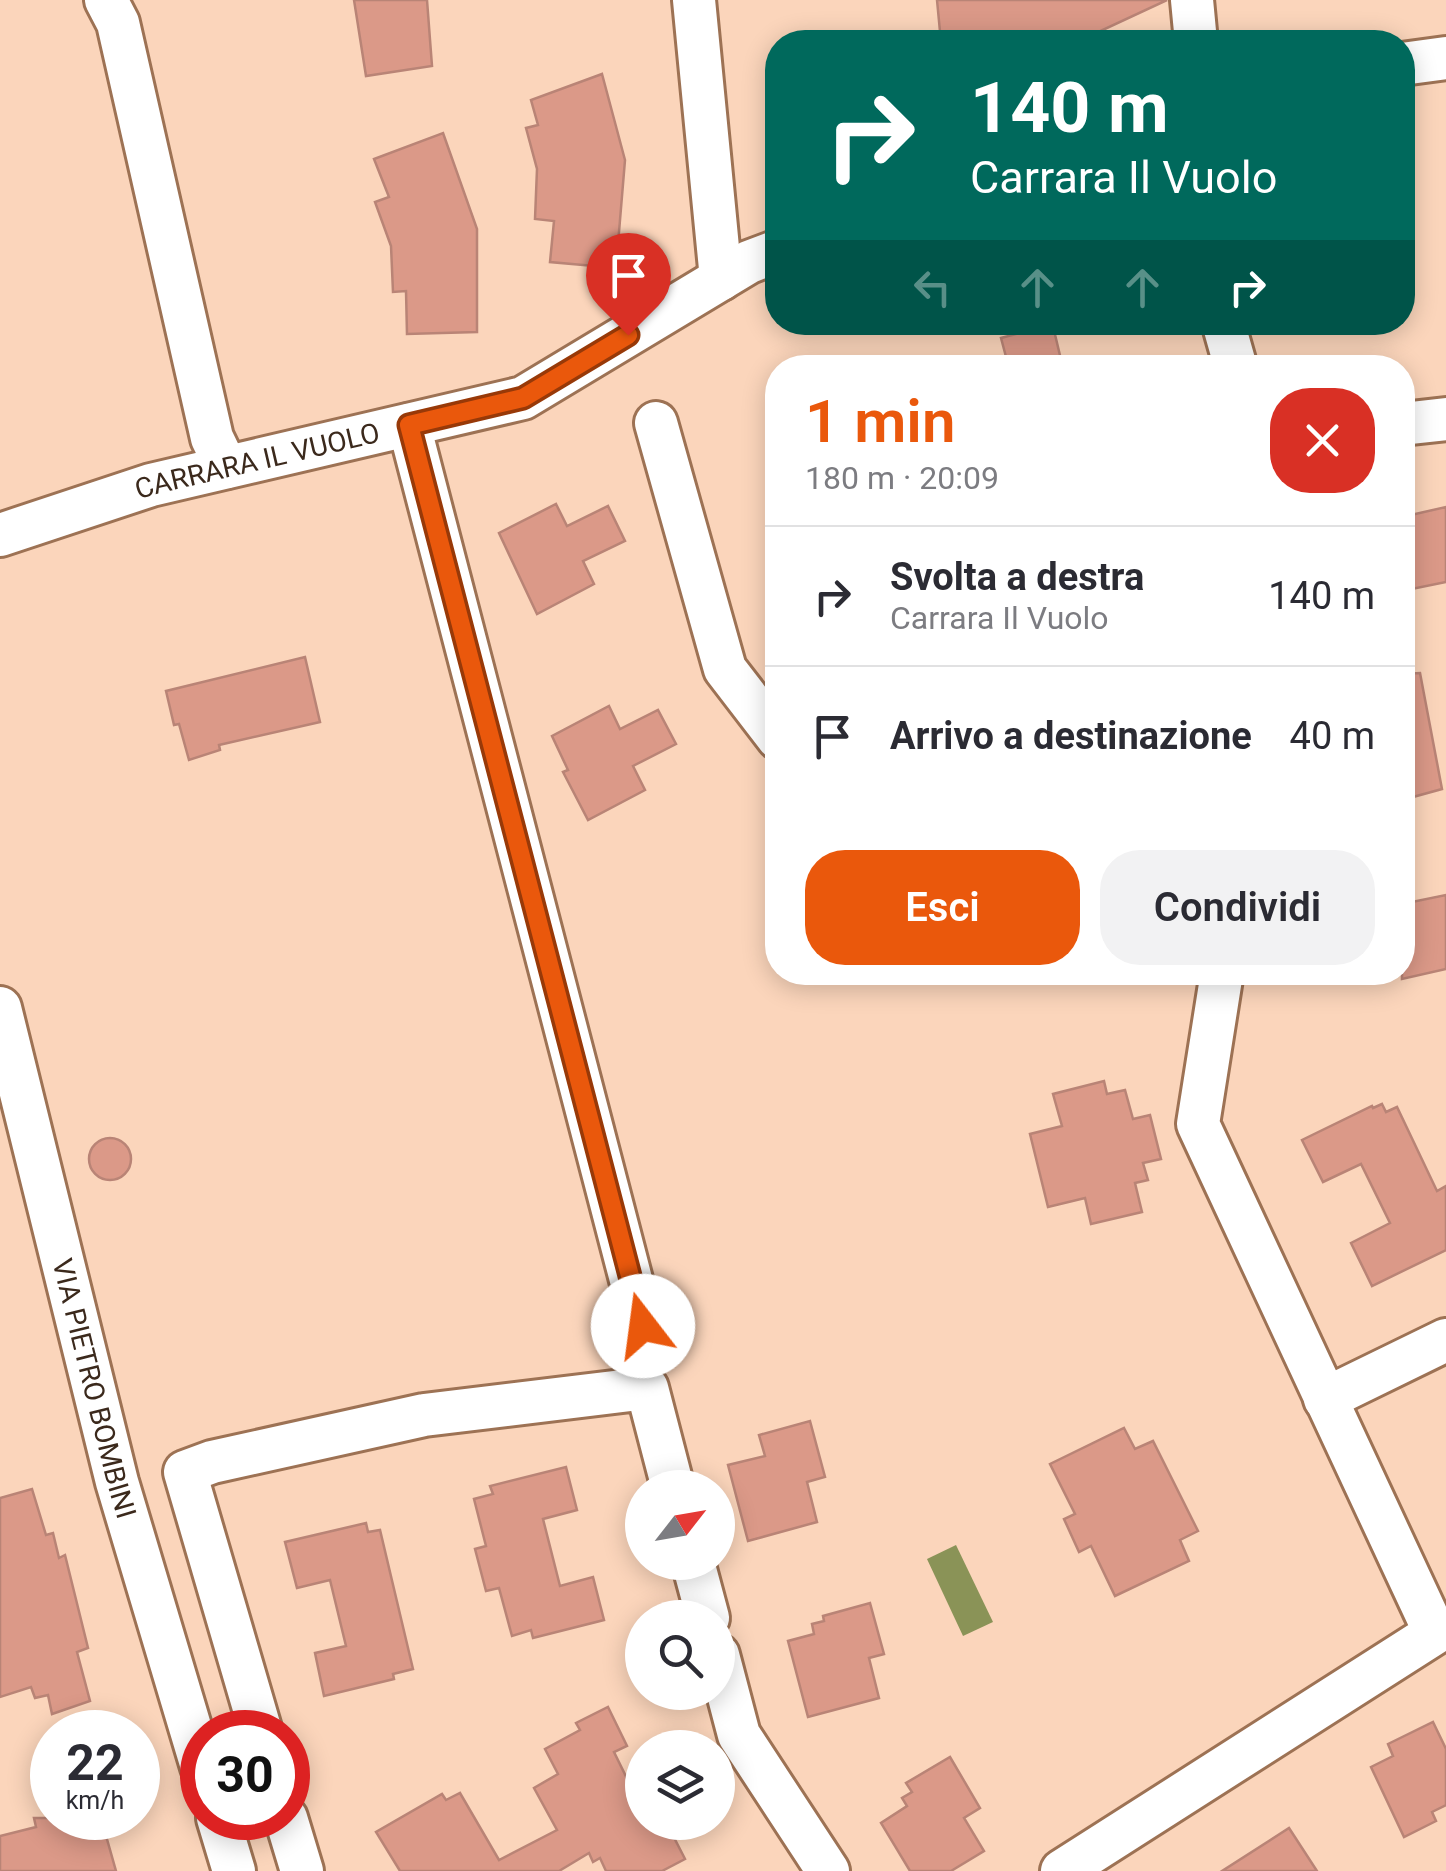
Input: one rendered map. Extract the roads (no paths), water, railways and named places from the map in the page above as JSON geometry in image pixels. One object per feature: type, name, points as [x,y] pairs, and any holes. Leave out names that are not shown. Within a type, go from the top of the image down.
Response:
[{"type":"street","points":[[106,0],[118,24],[212,438],[226,468]]},
{"type":"street","points":[[694,0],[721,279]]},
{"type":"street","points":[[1192,0],[1195,30]]},
{"type":"street","points":[[1415,62],[1446,58]]},
{"type":"street","name":"CARRARA IL VUOLO","points":[[0,535],[151,485],[523,398],[765,256]]},
{"type":"street","points":[[1415,423],[1446,419]]},
{"type":"street","points":[[656,423],[725,669],[765,721]]},
{"type":"street","points":[[409,425],[643,1326]]},
{"type":"street","points":[[1062,1871],[1440,1644],[1198,1124],[1220,985]]},
{"type":"street","name":"VIA PIETRO BOMBINI","points":[[0,1008],[117,1482],[185,1710]]},
{"type":"street","points":[[1325,1399],[1446,1340]]},
{"type":"street","points":[[254,1710],[185,1472],[212,1462],[424,1416],[646,1388],[668,1470]]},
{"type":"street","points":[[732,1710],[739,1736],[828,1871]]},
{"type":"street","points":[[225,1840],[234,1871]]},
{"type":"street","points":[[293,1840],[302,1871]]}]
